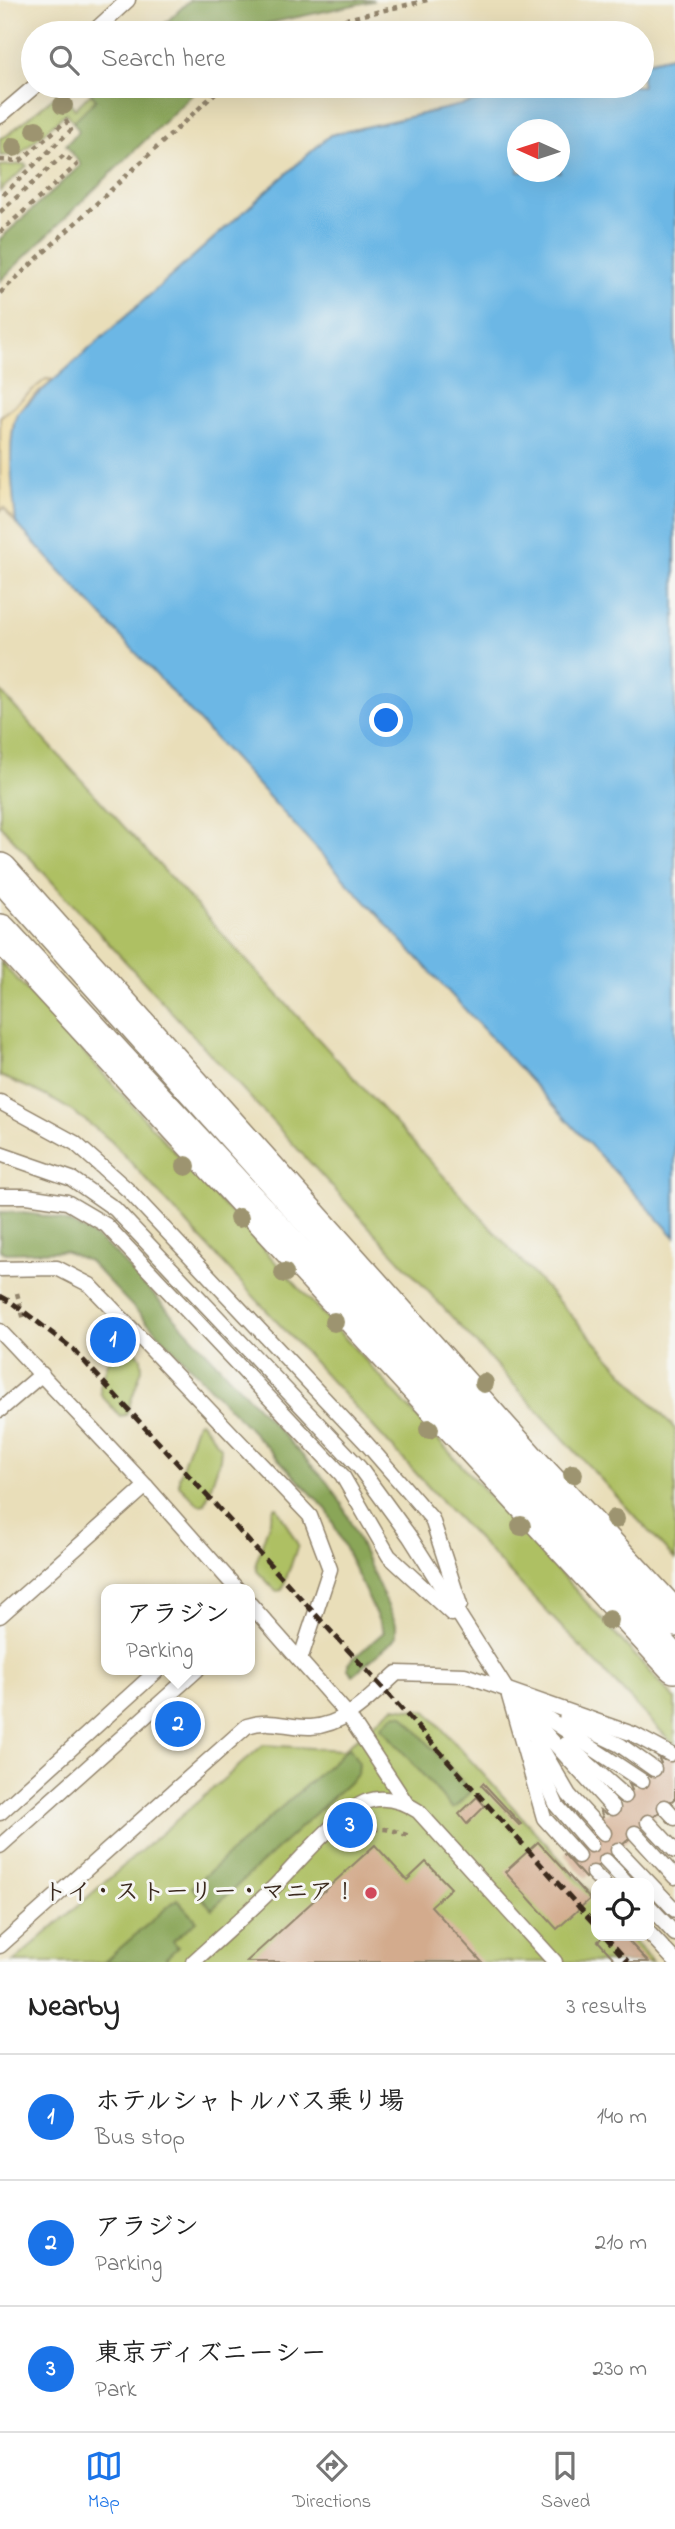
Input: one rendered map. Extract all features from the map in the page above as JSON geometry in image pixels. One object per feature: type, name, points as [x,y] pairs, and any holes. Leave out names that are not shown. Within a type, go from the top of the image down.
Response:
[{"type":"street","points":[[0,872],[527,1460],[675,1619]]},
{"type":"street","points":[[1,935],[675,1665]]},
{"type":"lane","points":[[105,21],[128,0]]},
{"type":"lane","points":[[0,116],[21,98]]},
{"type":"lane","points":[[0,1102],[75,1143],[129,1191],[367,1444],[432,1519],[467,1627]]},
{"type":"lane","points":[[0,1111],[19,1114]]},
{"type":"lane","points":[[0,1154],[72,1179],[115,1209],[359,1467],[410,1538],[467,1627],[569,1795],[604,1833]]},
{"type":"lane","points":[[0,1185],[27,1196]]},
{"type":"lane","points":[[0,1196],[27,1196],[67,1202],[106,1225],[342,1475],[389,1556],[467,1627]]},
{"type":"lane","points":[[0,1269],[57,1268],[90,1285],[310,1516],[330,1569],[300,1660]]},
{"type":"lane","points":[[2,1339],[42,1374],[233,1584]]},
{"type":"lane","points":[[0,1410],[42,1374]]},
{"type":"lane","points":[[0,1616],[146,1486]]},
{"type":"lane","points":[[255,1615],[300,1660],[348,1715],[406,1803]]},
{"type":"lane","points":[[0,1947],[247,1727],[261,1721],[310,1727],[332,1724],[348,1715],[397,1673],[465,1675],[632,1734],[670,1754]]},
{"type":"lane","points":[[0,1813],[152,1675]]},
{"type":"lane","points":[[0,1846],[191,1675]]},
{"type":"lane","points":[[508,1692],[620,1745],[654,1769]]},
{"type":"lane","points":[[508,1692],[642,1780]]},
{"type":"lane","points":[[508,1692],[625,1796]]},
{"type":"lane","points":[[508,1692],[613,1808]]},
{"type":"lane","points":[[508,1692],[556,1806],[591,1844]]},
{"type":"lane","points":[[508,1692],[544,1818],[578,1856]]},
{"type":"lane","points":[[193,1962],[272,1889],[348,1811],[380,1798],[406,1803],[418,1811],[555,1962]]},
{"type":"lane","points":[[648,1822],[675,1851]]},
{"type":"lane","points":[[635,1833],[675,1877]]},
{"type":"lane","points":[[618,1850],[675,1910]]},
{"type":"lane","points":[[606,1861],[622,1878]]},
{"type":"lane","points":[[654,1911],[675,1934]]},
{"type":"lane","points":[[654,1938],[675,1961]]},
{"type":"path","points":[[338,21],[428,0]]},
{"type":"path","points":[[0,293],[210,98]]},
{"type":"path","points":[[0,160],[20,161],[65,121],[71,130],[0,198]]},
{"type":"path","points":[[0,212],[64,155],[76,165],[0,232]]},
{"type":"path","points":[[355,1838],[373,1828],[395,1830],[413,1837]]},
{"type":"green space","points":[[190,0],[373,0],[279,21],[168,21]]},
{"type":"green space","points":[[52,98],[66,98],[75,109],[86,98],[96,100],[73,122],[66,113],[20,154],[0,156],[0,138]]},
{"type":"green space","points":[[95,98],[189,98],[0,281],[0,239],[81,165],[66,145],[79,131],[73,122],[96,100]]},
{"type":"green space","points":[[0,166],[27,166],[0,191]]},
{"type":"green space","points":[[0,691],[675,1429],[675,1560],[0,825]]},
{"type":"green space","points":[[1,962],[675,1699],[675,1746],[446,1506],[112,1142],[59,1103],[0,1076]]},
{"type":"green space","points":[[0,1212],[33,1214],[61,1220],[86,1232],[113,1251],[327,1482],[342,1504],[396,1624],[396,1636],[392,1642],[353,1675],[348,1669],[348,1663],[384,1632],[327,1510],[89,1261],[64,1251],[6,1253],[0,1250]]},
{"type":"green space","points":[[121,1331],[141,1358],[142,1369],[126,1415],[120,1416],[101,1395],[100,1387],[118,1332]]},
{"type":"green space","points":[[200,1421],[221,1447],[220,1459],[205,1504],[199,1505],[179,1485],[179,1477],[197,1422]]},
{"type":"green space","points":[[277,1507],[298,1545],[282,1590],[276,1591],[257,1571],[256,1563],[274,1508]]},
{"type":"green space","points":[[394,1707],[426,1711],[591,1893],[591,1941],[634,1941],[653,1962],[13,1962],[263,1745],[343,1750]]},
{"type":"green space","points":[[395,1714],[403,1715],[471,1792],[453,1809],[381,1727]]},
{"type":"green space","points":[[349,1747],[359,1763],[358,1774],[212,1909],[192,1887]]},
{"type":"green space","points":[[177,1899],[197,1921],[173,1941],[178,1947],[166,1958],[168,1962],[104,1962]]},
{"type":"sand","points":[[46,379],[54,380],[24,405],[14,423],[12,467],[16,523],[4,508],[0,511],[0,417]]},
{"type":"water","points":[[675,55],[675,1237],[16,523],[11,468],[17,413],[330,135],[492,98],[654,98],[654,60]]},
{"type":"building","points":[[675,1749],[675,1798],[585,1878],[564,1854],[575,1844],[572,1839],[579,1840],[603,1817],[600,1810],[607,1814],[632,1790],[629,1784],[635,1787],[661,1763],[658,1757],[664,1760]]},
{"type":"building","points":[[483,1783],[521,1824],[519,1825],[481,1785]]},
{"type":"building","points":[[477,1797],[485,1806],[467,1824],[459,1814]]},
{"type":"building","points":[[538,1842],[590,1899],[557,1929],[505,1872]]},
{"type":"building","name":"トイ・ストーリー・マニア！","points":[[375,1845],[407,1880],[426,1862],[451,1888],[431,1906],[482,1962],[246,1962]]},
{"type":"building","points":[[598,1941],[629,1941],[648,1962],[617,1962]]},
{"type":"railway","points":[[0,1296],[73,1349],[591,1920]]},
{"type":"railway","points":[[609,1941],[628,1962]]},
{"type":"place","name":"ホテルシャトルバス乗り場","points":[[113,1340]]},
{"type":"place","name":"アラジン","points":[[178,1724]]},
{"type":"place","name":"東京ディズニーシー","points":[[350,1825]]},
{"type":"place","name":"トイ・ストーリー・マニア！","points":[[371,1893]]}]
